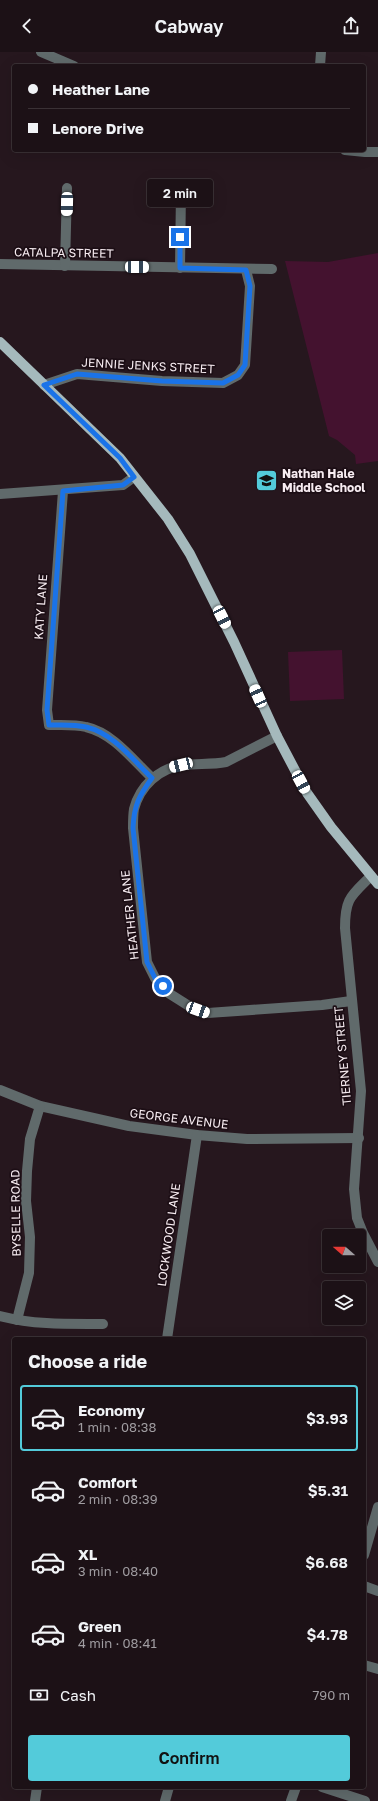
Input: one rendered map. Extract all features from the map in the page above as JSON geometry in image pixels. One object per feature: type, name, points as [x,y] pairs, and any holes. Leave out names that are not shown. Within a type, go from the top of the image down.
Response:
[{"type":"main road","points":[[0,342],[120,458],[168,519],[190,554],[234,642],[277,736],[307,793],[331,827],[378,884]]},
{"type":"street","points":[[40,52],[69,64]]},
{"type":"street","points":[[320,64],[321,52]]},
{"type":"street","points":[[366,152],[378,152]]},
{"type":"street","points":[[65,266],[67,188]]},
{"type":"street","points":[[180,268],[181,190]]},
{"type":"street","name":"CATALPA STREET","points":[[0,264],[246,270],[272,269]]},
{"type":"street","name":"JENNIE JENKS STREET","points":[[44,385],[77,374],[162,381],[223,383],[238,375],[245,365],[250,286],[246,270]]},
{"type":"street","points":[[0,494],[63,491],[123,485],[134,477]]},
{"type":"street","name":"KATY LANE","points":[[63,491],[47,710],[49,725],[76,725],[98,731],[122,748],[152,778]]},
{"type":"street","name":"HEATHER LANE","points":[[277,736],[226,762],[217,764],[181,765],[160,772],[152,778],[141,793],[134,810],[133,828],[147,962],[155,978],[170,994],[188,1006],[208,1013],[322,1005],[352,1001]]},
{"type":"street","name":"TIERNEY STREET","points":[[371,876],[352,894],[345,912],[361,1091],[359,1138],[354,1189],[357,1218],[362,1233],[378,1262]]},
{"type":"street","name":"GEORGE AVENUE","points":[[0,1090],[40,1106],[129,1126],[197,1135],[247,1139],[359,1138]]},
{"type":"street","name":"BYSELLE ROAD","points":[[17,1320],[29,1273],[30,1237],[26,1201],[27,1171],[30,1140],[40,1106]]},
{"type":"street","name":"LOCKWOOD LANE","points":[[167,1337],[197,1135]]},
{"type":"street","points":[[0,1316],[46,1324],[103,1324]]},
{"type":"street","points":[[366,1548],[378,1507]]},
{"type":"street","points":[[366,1587],[378,1591]]},
{"type":"street","points":[[366,1666],[378,1669]]},
{"type":"street","points":[[35,1801],[37,1789]]},
{"type":"street","points":[[165,1801],[168,1789]]},
{"type":"street","points":[[291,1801],[295,1789]]},
{"type":"street","points":[[328,1789],[365,1801]]},
{"type":"shaded area","points":[[378,253],[378,461],[356,464],[355,455],[337,440],[329,436],[285,261],[328,262]]},
{"type":"shaded area","points":[[342,650],[344,699],[290,701],[288,652]]},
{"type":"place","name":"Nathan Hale Middle School","points":[[267,481]]},
{"type":"route","points":[[163,986],[155,978],[147,962],[133,828],[134,810],[141,793],[152,778],[122,748],[98,731],[76,725],[49,725],[47,710],[63,491],[123,485],[134,477],[120,458],[44,385],[77,374],[162,381],[223,383],[238,375],[245,365],[250,286],[246,270],[180,268],[180,237]]}]
